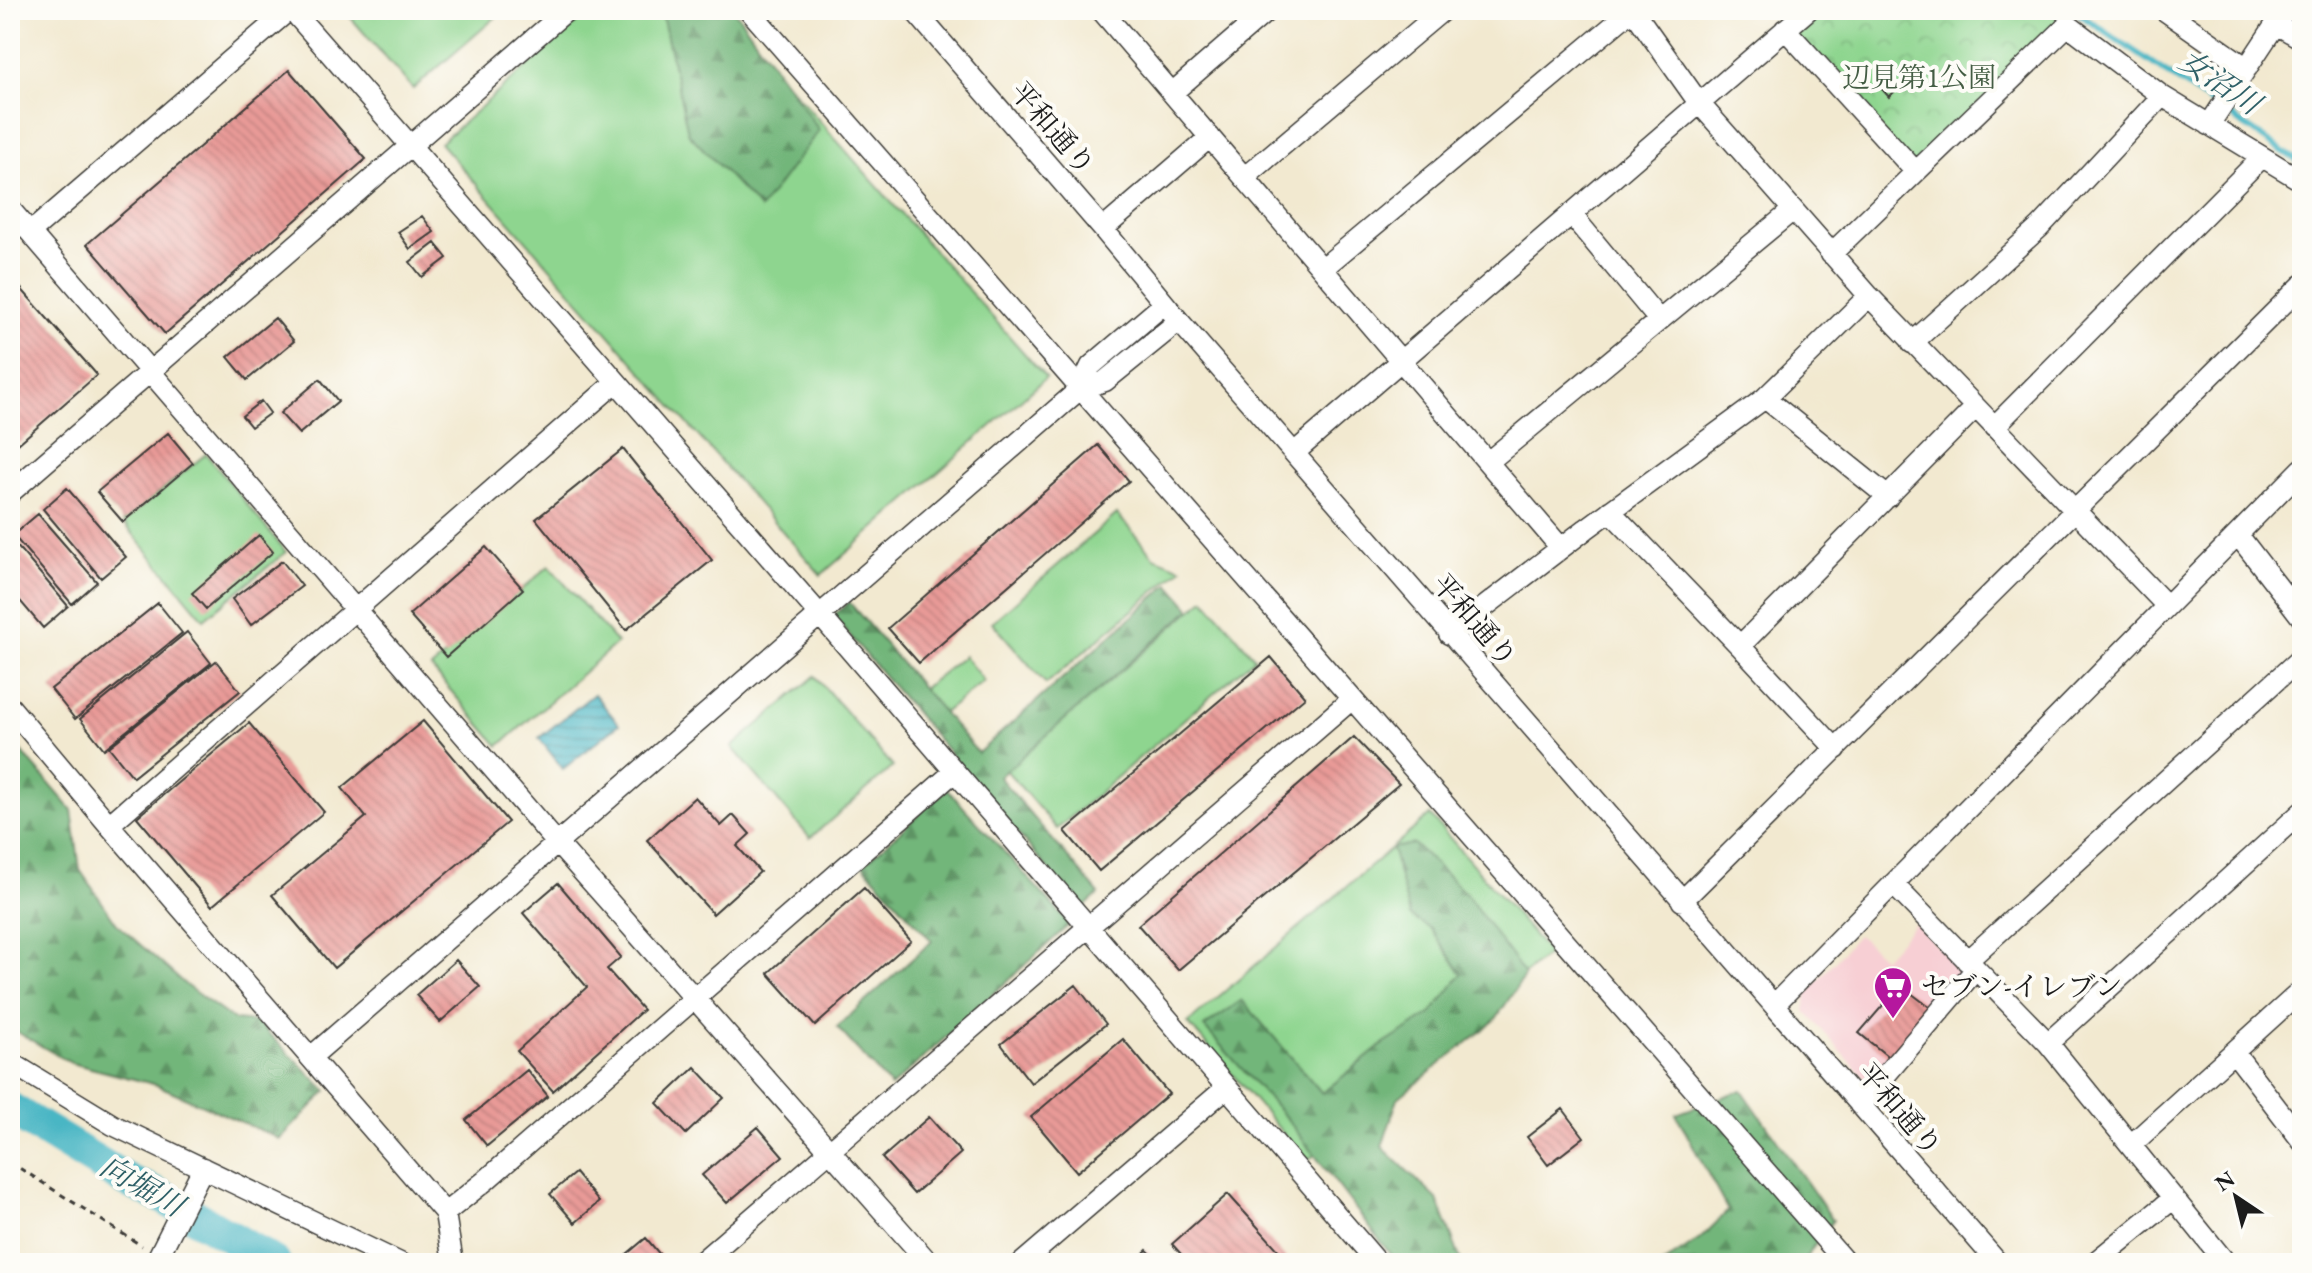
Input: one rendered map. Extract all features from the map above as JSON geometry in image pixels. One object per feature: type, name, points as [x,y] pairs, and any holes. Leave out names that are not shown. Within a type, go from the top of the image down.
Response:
[{"type":"street","points":[[31,232],[291,10],[819,614],[1378,1263]]},
{"type":"street","points":[[10,493],[567,10]]},
{"type":"street","points":[[749,10],[1846,1263]]},
{"type":"street","name":"平和通り","points":[[914,10],[1449,634],[1998,1263]]},
{"type":"street","points":[[1101,10],[1561,548]]},
{"type":"street","points":[[1172,93],[1268,10]]},
{"type":"street","points":[[1245,177],[1443,10]]},
{"type":"street","points":[[1323,268],[1632,10],[1699,103],[1831,254],[1912,343],[2166,605]]},
{"type":"street","points":[[1294,453],[1808,10]]},
{"type":"street","points":[[2164,10],[2247,68]]},
{"type":"street","points":[[2209,125],[2280,17],[2302,39]]},
{"type":"street","points":[[1831,254],[2068,25],[2162,96],[2302,181]]},
{"type":"street","points":[[1785,29],[1916,172]]},
{"type":"street","points":[[1912,343],[2040,227],[2162,96]]},
{"type":"street","points":[[1103,229],[1210,137]]},
{"type":"street","points":[[1994,427],[2262,157]]},
{"type":"street","points":[[10,209],[557,843],[929,1263]]},
{"type":"street","points":[[1488,462],[1793,210]]},
{"type":"street","points":[[1571,214],[1659,320]]},
{"type":"street","points":[[1682,901],[2302,285]]},
{"type":"street","points":[[1449,634],[1765,398],[1869,296]]},
{"type":"street","points":[[1080,389],[1091,366],[1164,304]]},
{"type":"street","points":[[311,1057],[1080,389],[1105,381],[1179,321]]},
{"type":"street","points":[[109,825],[616,382]]},
{"type":"street","points":[[1765,398],[1888,497]]},
{"type":"street","points":[[1740,646],[1975,408]]},
{"type":"street","points":[[1774,1005],[2302,469]]},
{"type":"street","points":[[1610,511],[1836,749]]},
{"type":"street","points":[[2238,535],[2302,618]]},
{"type":"street","points":[[1860,1105],[1971,965],[2302,657]]},
{"type":"street","points":[[700,1263],[1352,699]]},
{"type":"street","points":[[10,707],[445,1213],[453,1263]]},
{"type":"street","points":[[445,1213],[954,772]]},
{"type":"street","points":[[2048,1043],[2302,812]]},
{"type":"street","points":[[1893,884],[2048,1043],[2226,1263]]},
{"type":"street","points":[[2131,1145],[2302,990]]},
{"type":"street","points":[[2234,1052],[2302,1141]]},
{"type":"street","points":[[10,1062],[200,1174],[400,1263]]},
{"type":"street","points":[[1022,1263],[1226,1088]]},
{"type":"street","points":[[160,1254],[200,1174]]},
{"type":"street","points":[[2094,1263],[2174,1198]]},
{"type":"path","points":[[10,1162],[160,1254]]},
{"type":"shaded area","points":[[1915,924],[1962,971],[1870,1084],[1805,1011],[1807,993],[1858,935],[1884,958]]},
{"type":"green space","points":[[344,10],[504,10],[413,89]]},
{"type":"green space","points":[[591,10],[722,10],[1046,378],[821,575],[440,143]]},
{"type":"green space","points":[[661,10],[731,10],[738,15],[819,130],[760,209],[688,133]]},
{"type":"green space","name":"辺見第1公園","points":[[1808,10],[2044,10],[2068,25],[1916,172],[1785,29]]},
{"type":"green space","points":[[206,454],[286,552],[204,619],[123,522]]},
{"type":"green space","points":[[1117,514],[1154,557],[1182,568],[1046,684],[992,622]]},
{"type":"green space","points":[[549,566],[617,643],[499,746],[431,668]]},
{"type":"green space","points":[[1169,584],[1191,609],[999,777],[1099,894],[1082,909],[833,616],[849,602],[978,753]]},
{"type":"green space","points":[[1205,599],[1255,658],[1057,829],[1006,770]]},
{"type":"green space","points":[[964,656],[984,681],[942,714],[922,689]]},
{"type":"green space","points":[[815,676],[893,767],[810,838],[732,747]]},
{"type":"green space","points":[[10,738],[72,810],[80,870],[117,924],[188,987],[234,1020],[257,1022],[327,1091],[280,1139],[157,1085],[71,1063],[10,1028]]},
{"type":"green space","points":[[947,789],[1070,924],[891,1087],[837,1027],[932,941],[863,865]]},
{"type":"green space","points":[[1430,815],[1549,953],[1307,1161],[1188,1023]]},
{"type":"green space","points":[[1414,844],[1466,894],[1525,975],[1495,1020],[1398,1098],[1382,1147],[1437,1199],[1462,1263],[1397,1263],[1287,1119],[1204,1027],[1242,1000],[1322,1093],[1381,1046],[1431,1014],[1462,974],[1431,929],[1410,916],[1392,848]]},
{"type":"green space","points":[[1742,1090],[1833,1220],[1802,1263],[1664,1263],[1700,1239],[1728,1211],[1676,1114]]},
{"type":"water","points":[[594,694],[619,724],[563,769],[539,738]]},
{"type":"building","points":[[289,70],[366,159],[165,334],[87,244]]},
{"type":"building","points":[[1889,81],[1896,90],[1889,97],[1881,88]]},
{"type":"building","points":[[422,216],[434,232],[410,249],[398,232]]},
{"type":"building","points":[[435,243],[447,258],[422,277],[410,262]]},
{"type":"building","points":[[10,276],[97,375],[10,451]]},
{"type":"building","points":[[275,318],[294,341],[247,380],[228,357]]},
{"type":"building","points":[[320,379],[338,401],[299,434],[280,413]]},
{"type":"building","points":[[261,401],[270,413],[251,427],[242,416]]},
{"type":"building","points":[[168,433],[193,463],[123,522],[97,492]]},
{"type":"building","points":[[1098,445],[1129,481],[919,663],[888,628]]},
{"type":"building","points":[[623,449],[712,560],[626,630],[536,519]]},
{"type":"building","points":[[67,488],[126,557],[101,578],[43,509]]},
{"type":"building","points":[[38,514],[97,582],[72,604],[13,535]]},
{"type":"building","points":[[259,535],[273,552],[206,609],[192,593]]},
{"type":"building","points":[[10,538],[68,606],[43,628],[10,589]]},
{"type":"building","points":[[486,547],[523,589],[446,657],[409,615]]},
{"type":"building","points":[[282,561],[302,586],[251,625],[232,599]]},
{"type":"building","points":[[158,603],[182,633],[75,719],[51,689]]},
{"type":"building","points":[[187,632],[211,663],[104,749],[80,719]]},
{"type":"building","points":[[1271,657],[1305,697],[1099,871],[1065,831]]},
{"type":"building","points":[[216,661],[240,691],[133,777],[109,747]]},
{"type":"building","points":[[423,721],[508,822],[334,968],[272,895],[366,817],[342,788]]},
{"type":"building","points":[[249,723],[324,812],[212,906],[137,817]]},
{"type":"building","points":[[1354,737],[1399,784],[1178,970],[1138,925]]},
{"type":"building","points":[[695,797],[721,826],[733,815],[750,834],[737,846],[760,872],[713,914],[647,840]]},
{"type":"building","points":[[558,883],[621,957],[607,969],[643,1010],[553,1091],[517,1051],[587,987],[523,913]]},
{"type":"building","points":[[864,888],[911,941],[815,1026],[768,973]]},
{"type":"building","points":[[456,960],[480,987],[440,1022],[416,995]]},
{"type":"building","points":[[1076,985],[1106,1024],[1031,1083],[1001,1044]]},
{"type":"building","points":[[1903,987],[1932,1009],[1891,1059],[1859,1033],[1891,996],[1895,998]]},
{"type":"building","points":[[1123,1039],[1169,1094],[1077,1172],[1031,1117]]},
{"type":"building","points":[[695,1067],[724,1098],[686,1134],[657,1103]]},
{"type":"building","points":[[527,1070],[548,1096],[487,1146],[466,1120]]},
{"type":"building","points":[[1563,1109],[1584,1137],[1548,1165],[1527,1137]]},
{"type":"building","points":[[929,1117],[961,1153],[914,1194],[882,1158]]},
{"type":"building","points":[[758,1127],[783,1156],[727,1203],[702,1175]]},
{"type":"building","points":[[575,1173],[599,1202],[575,1223],[550,1194]]},
{"type":"building","points":[[1228,1194],[1290,1263],[1189,1263],[1172,1244]]},
{"type":"building","points":[[646,1238],[667,1263],[634,1263],[627,1254]]},
{"type":"building","points":[[1147,1250],[1161,1263],[1134,1263]]},
{"type":"waterway","name":"女沼川","points":[[2073,10],[2302,164]]},
{"type":"waterway","name":"向堀川","points":[[10,1109],[128,1181],[161,1196],[274,1263]]},
{"type":"place","name":"セブン-イレブン","points":[[1893,1020]]}]
